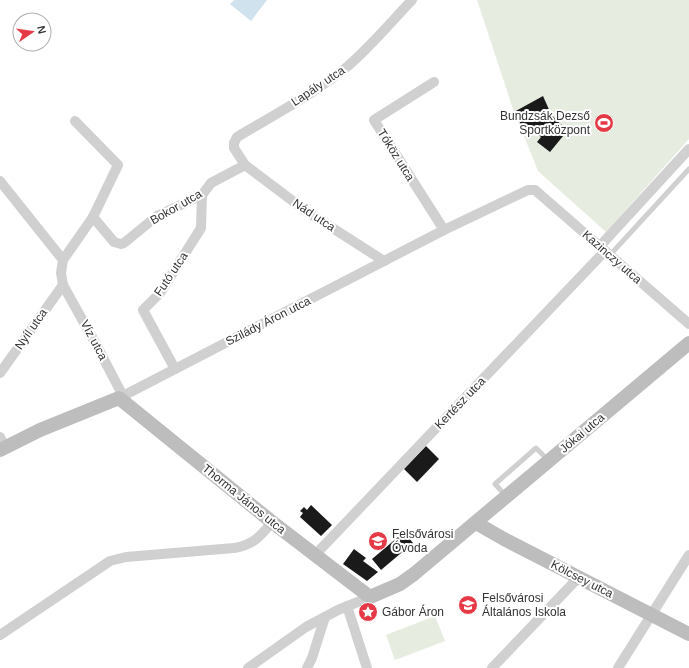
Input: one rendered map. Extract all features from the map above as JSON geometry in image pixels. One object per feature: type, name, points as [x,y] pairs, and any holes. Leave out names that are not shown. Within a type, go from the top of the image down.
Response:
[{"type":"street","name":"Lapály utca","points":[[245,165],[234,148],[234,143],[237,137],[318,88],[348,66],[370,46],[412,0]]},
{"type":"street","name":"Tóköz utca","points":[[434,82],[374,120],[444,230]]},
{"type":"street","points":[[63,284],[61,273],[63,260],[93,217],[118,165],[75,121]]},
{"type":"street","name":"Kertész utca","points":[[315,555],[605,251],[689,148]]},
{"type":"street","name":"Bokor utca","points":[[93,217],[114,242],[121,244],[157,216],[202,195],[211,184],[245,165]]},
{"type":"street","name":"Nád utca","points":[[245,165],[306,211],[384,261]]},
{"type":"street","points":[[0,181],[63,260]]},
{"type":"street","name":"Szilády Áron utca","points":[[2,445],[121,397],[444,230],[528,190],[535,190]]},
{"type":"street","name":"Kazinczy utca","points":[[535,190],[689,324]]},
{"type":"street","name":"Futó utca","points":[[175,368],[143,310],[160,293],[201,228],[202,195]]},
{"type":"street","name":"Nyíl utca","points":[[0,372],[63,284]]},
{"type":"street","name":"Víz utca","points":[[63,284],[98,348],[121,397]]},
{"type":"street","name":"Jókai utca","points":[[370,596],[389,589],[408,579],[689,342]]},
{"type":"street","name":"Thorma János utca","points":[[121,397],[272,522],[370,596]]},
{"type":"street","points":[[0,635],[110,561],[126,557],[244,546],[261,535],[272,522]]},
{"type":"street","name":"Kölcsey utca","points":[[476,523],[504,539],[689,634]]},
{"type":"street","points":[[618,668],[689,555]]},
{"type":"street","points":[[492,668],[579,577]]},
{"type":"street","points":[[248,668],[281,644],[325,617],[370,596]]},
{"type":"street","points":[[347,606],[366,668]]},
{"type":"street","points":[[307,668],[312,658],[325,617]]},
{"type":"lane","points":[[605,251],[689,169]]},
{"type":"shaded area","name":"Bundzsák Dezső Sportközpont","points":[[477,0],[689,0],[689,139],[606,232],[538,171],[512,106]]},
{"type":"shaded area","points":[[435,616],[445,641],[395,660],[386,635]]},
{"type":"water","points":[[234,0],[267,0],[251,21],[230,4]]},
{"type":"building","points":[[543,96],[551,114],[568,130],[550,152],[537,142],[541,137],[534,132],[531,126],[524,130],[514,112]]},
{"type":"building","points":[[426,446],[439,459],[417,482],[404,469]]},
{"type":"building","points":[[311,505],[332,525],[321,536],[300,517],[303,513],[300,511],[304,507],[307,510]]},
{"type":"building","points":[[404,532],[413,543],[381,570],[372,559]]},
{"type":"building","points":[[354,549],[366,558],[363,561],[378,572],[367,581],[343,564]]},
{"type":"place","name":"Bundzsák Dezső Sportközpont","points":[[604,123]]},
{"type":"place","name":"Felsővárosi Óvoda","points":[[378,541]]},
{"type":"place","name":"Felsővárosi Általános Iskola","points":[[468,605]]},
{"type":"place","name":"Gábor Áron","points":[[368,612]]}]
